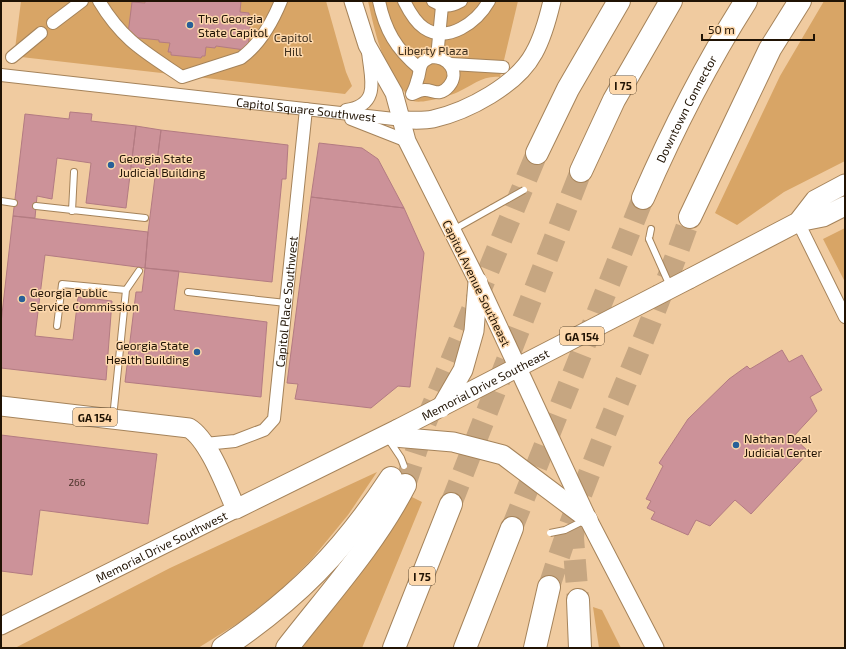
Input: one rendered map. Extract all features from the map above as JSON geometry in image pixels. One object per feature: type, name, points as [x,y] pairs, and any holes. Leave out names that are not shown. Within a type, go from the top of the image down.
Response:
[{"type":"highway","points":[[537,153],[568,89],[619,1]]},
{"type":"highway","name":"I 75","points":[[580,172],[614,100],[671,1]]},
{"type":"highway","name":"Downtown Connector","points":[[643,198],[692,94],[746,1]]},
{"type":"highway","points":[[690,217],[770,49],[800,1]]},
{"type":"highway","points":[[223,648],[267,617],[312,578],[354,532],[400,477]]},
{"type":"highway","points":[[287,648],[372,541],[393,507],[400,477]]},
{"type":"highway","name":"I 75","points":[[394,648],[450,504]]},
{"type":"highway","points":[[466,648],[512,528],[482,648]]},
{"type":"highway","points":[[535,648],[549,588]]},
{"type":"highway","points":[[578,600],[580,648]]},
{"type":"main road","name":"Capitol Avenue Southeast","points":[[353,1],[367,44],[394,93],[403,120],[407,141],[478,282],[588,519],[655,648]]},
{"type":"main road","name":"Capitol Square Southwest","points":[[403,120],[433,119],[459,109],[494,92],[509,81],[534,54],[542,35],[552,1]]},
{"type":"main road","name":"Memorial Drive Southeast","points":[[798,222],[815,200],[845,184]]},
{"type":"main road","name":"Memorial Drive Southeast","points":[[321,466],[392,436],[441,408],[798,222],[823,217],[845,206]]},
{"type":"main road","points":[[441,408],[463,370],[474,331],[478,282]]},
{"type":"main road","name":"GA 154","points":[[1,406],[189,428],[196,432],[205,444],[236,509]]},
{"type":"main road","points":[[392,436],[453,442],[502,455],[588,519]]},
{"type":"main road","name":"Memorial Drive Southwest","points":[[1,626],[321,466]]},
{"type":"street","points":[[53,23],[82,1]]},
{"type":"street","points":[[99,1],[109,18],[125,37],[182,77],[241,58],[268,28],[281,1]]},
{"type":"street","points":[[379,1],[381,15],[390,35],[403,56],[419,68]]},
{"type":"street","points":[[404,1],[415,20],[423,28],[432,32],[453,33],[468,24],[486,8],[489,1]]},
{"type":"street","points":[[437,57],[439,32],[438,4],[452,5],[461,1]]},
{"type":"street","points":[[12,57],[41,33]]},
{"type":"street","points":[[335,112],[361,106],[371,95],[372,86],[367,44]]},
{"type":"street","points":[[451,64],[454,75],[453,81],[446,90],[435,93],[425,89],[412,94],[418,80],[419,68],[426,59],[437,57],[442,58],[451,64],[503,67]]},
{"type":"street","name":"Capitol Square Southwest","points":[[1,75],[403,120]]},
{"type":"street","name":"Capitol Place Southwest","points":[[205,444],[235,440],[264,430],[274,419],[306,109]]},
{"type":"street","points":[[335,112],[407,141]]},
{"type":"street","points":[[798,222],[845,317]]},
{"type":"lane","points":[[72,211],[74,172]]},
{"type":"lane","points":[[452,230],[524,190]]},
{"type":"lane","points":[[1,201],[14,203]]},
{"type":"lane","points":[[36,206],[145,218]]},
{"type":"lane","points":[[651,229],[649,238],[672,289]]},
{"type":"lane","points":[[113,419],[126,290],[140,271]]},
{"type":"lane","points":[[57,326],[62,284],[126,290]]},
{"type":"lane","points":[[188,292],[286,303]]},
{"type":"lane","points":[[392,436],[401,458],[400,477]]},
{"type":"lane","points":[[550,533],[565,530],[588,519]]},
{"type":"green space","name":"Capitol Hill","points":[[21,1],[326,1],[346,72],[352,86],[345,94],[21,57],[15,49]]},
{"type":"green space","name":"Liberty Plaza","points":[[368,1],[518,1],[500,77],[483,79],[458,92],[429,101],[417,102],[411,100],[396,81],[385,60],[380,48]]},
{"type":"green space","points":[[824,1],[845,1],[845,161],[784,192],[737,225],[715,213],[780,76]]},
{"type":"green space","points":[[845,228],[845,282],[823,239]]},
{"type":"green space","points":[[377,472],[348,515],[311,560],[282,589],[240,622],[198,648],[15,648],[170,568]]},
{"type":"green space","points":[[408,495],[422,502],[362,648],[302,648],[355,578]]},
{"type":"green space","points":[[593,607],[602,610],[621,648],[599,648]]},
{"type":"building","name":"The Georgia State Capitol","points":[[145,1],[241,1],[240,12],[249,13],[251,16],[248,48],[245,50],[216,46],[215,48],[206,47],[205,56],[202,56],[201,58],[171,55],[171,52],[168,52],[170,43],[159,42],[159,40],[130,37],[128,34],[132,2],[145,3]]},
{"type":"building","name":"Georgia State Judicial Building","points":[[70,112],[92,114],[91,121],[136,126],[126,208],[86,203],[91,163],[57,158],[52,199],[37,196],[35,218],[13,216],[25,114],[69,119]]},
{"type":"building","points":[[136,126],[161,130],[156,170],[131,167]]},
{"type":"building","points":[[161,130],[288,145],[286,179],[282,179],[272,282],[145,268]]},
{"type":"building","points":[[319,143],[362,148],[378,159],[404,208],[311,197]]},
{"type":"building","points":[[311,197],[404,208],[424,253],[410,387],[398,386],[371,408],[295,399],[298,384],[287,383]]},
{"type":"building","name":"Georgia Public Service Commission","points":[[13,216],[148,232],[145,268],[45,255],[35,336],[73,340],[78,297],[112,301],[106,380],[1,368],[1,323]]},
{"type":"building","name":"Georgia State Health Building","points":[[145,268],[179,271],[174,310],[267,322],[261,397],[125,382],[136,292],[142,292]]},
{"type":"building","name":"Nathan Deal Judicial Center","points":[[782,350],[789,362],[802,355],[822,390],[810,397],[817,411],[793,437],[809,452],[751,514],[735,500],[710,526],[696,520],[688,535],[651,519],[655,512],[647,508],[651,501],[646,499],[663,466],[659,463],[688,419],[729,379],[747,366],[750,369]]},
{"type":"building","points":[[1,435],[157,454],[148,524],[40,510],[32,575],[1,571]]},
{"type":"tunnel","points":[[405,485],[425,424],[537,153]]},
{"type":"tunnel","points":[[451,504],[581,171]]},
{"type":"tunnel","points":[[512,528],[643,198]]},
{"type":"tunnel","points":[[549,587],[581,494],[655,310],[690,217]]},
{"type":"tunnel","points":[[574,527],[573,538],[578,600]]},
{"type":"place","name":"The Georgia State Capitol","points":[[190,25]]},
{"type":"place","name":"Georgia State Judicial Building","points":[[111,165]]},
{"type":"place","name":"Georgia Public Service Commission","points":[[22,299]]},
{"type":"place","name":"Georgia State Health Building","points":[[197,352]]},
{"type":"place","name":"Nathan Deal Judicial Center","points":[[736,445]]}]
